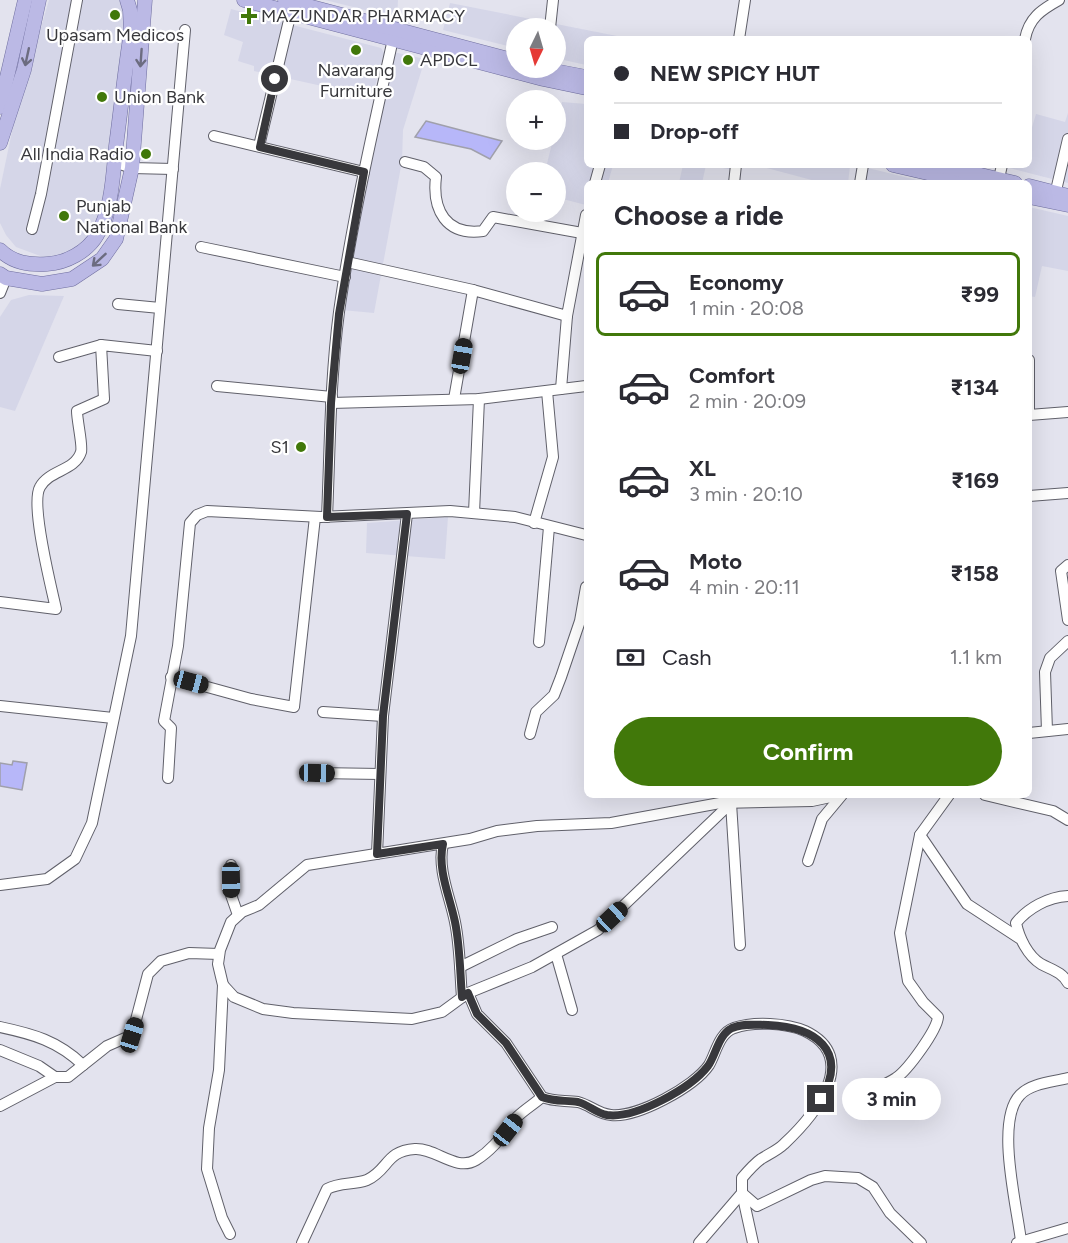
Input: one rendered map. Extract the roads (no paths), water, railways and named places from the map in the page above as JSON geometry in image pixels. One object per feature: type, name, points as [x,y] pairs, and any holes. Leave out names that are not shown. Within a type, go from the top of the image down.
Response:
[{"type":"main road","points":[[0,107],[25,0]]},
{"type":"main road","points":[[0,143],[24,70],[39,0]]},
{"type":"main road","points":[[0,250],[9,258],[20,262],[50,264],[66,260],[88,247],[102,224],[114,162],[131,32],[127,0]]},
{"type":"main road","points":[[3,276],[56,284],[72,279],[102,259],[116,239],[132,168],[145,0]]},
{"type":"main road","points":[[244,0],[288,6],[506,59]]},
{"type":"main road","points":[[288,6],[393,39],[506,63]]},
{"type":"main road","points":[[566,74],[584,77]]},
{"type":"main road","points":[[561,78],[584,87]]},
{"type":"main road","points":[[906,168],[958,180]]},
{"type":"main road","points":[[955,168],[1000,176]]},
{"type":"main road","points":[[1032,187],[1059,197],[1068,206]]},
{"type":"main road","points":[[1032,196],[1059,197]]},
{"type":"street","points":[[32,229],[41,194],[77,0]]},
{"type":"street","points":[[551,18],[554,0]]},
{"type":"street","points":[[739,36],[745,0]]},
{"type":"street","points":[[1026,36],[1030,22],[1036,14],[1059,0]]},
{"type":"street","points":[[260,147],[288,6]]},
{"type":"street","points":[[0,885],[47,879],[75,859],[92,823],[131,636],[185,30]]},
{"type":"street","points":[[327,517],[331,400],[347,262],[393,39]]},
{"type":"street","points":[[214,136],[364,172]]},
{"type":"street","points":[[1059,197],[1068,139]]},
{"type":"street","points":[[114,162],[132,168],[173,169]]},
{"type":"street","points":[[405,162],[424,167],[436,177],[434,193],[438,211],[450,225],[468,233],[483,231],[493,217],[582,233]]},
{"type":"street","points":[[561,389],[567,316],[584,224]]},
{"type":"street","points":[[201,247],[345,277]]},
{"type":"street","points":[[347,262],[473,290],[567,316]]},
{"type":"street","points":[[0,293],[3,276]]},
{"type":"street","points":[[454,399],[473,290]]},
{"type":"street","points":[[118,304],[160,308]]},
{"type":"street","points":[[59,357],[101,345],[157,351]]},
{"type":"street","points":[[0,602],[56,609],[37,510],[38,488],[47,477],[74,463],[81,451],[77,411],[104,399],[101,345]]},
{"type":"street","points":[[217,386],[331,400],[479,399],[584,387]]},
{"type":"street","points":[[534,523],[553,456],[547,391]]},
{"type":"street","points":[[474,513],[479,399]]},
{"type":"street","points":[[1032,413],[1068,412]]},
{"type":"street","points":[[1032,496],[1068,493]]},
{"type":"street","points":[[168,778],[171,728],[164,721],[177,646],[190,523],[197,515],[207,511],[327,517],[450,511],[515,517],[584,535]]},
{"type":"street","points":[[377,854],[383,716],[407,514]]},
{"type":"street","points":[[171,677],[251,699],[294,707],[315,517]]},
{"type":"street","points":[[539,642],[549,527]]},
{"type":"street","points":[[1068,565],[1061,571],[1060,579],[1068,620]]},
{"type":"street","points":[[530,734],[536,712],[554,695],[580,621],[584,598]]},
{"type":"street","points":[[1047,731],[1045,672],[1050,658],[1068,641]]},
{"type":"street","points":[[0,706],[114,718]]},
{"type":"street","points":[[323,712],[383,716]]},
{"type":"street","points":[[1032,733],[1068,729]]},
{"type":"street","points":[[317,773],[380,774]]},
{"type":"street","points":[[230,1234],[222,1218],[207,1169],[209,1128],[219,1070],[223,985],[219,954],[223,936],[238,915],[259,904],[307,865],[443,844],[537,826],[611,823],[662,812],[736,801],[812,801],[822,798]]},
{"type":"street","points":[[808,861],[822,819],[839,798]]},
{"type":"street","points":[[862,1094],[896,1078],[913,1060],[938,1025],[938,1017],[923,1002],[908,981],[900,933],[920,835],[947,798]]},
{"type":"street","points":[[998,798],[1053,811],[1068,820]]},
{"type":"street","points":[[736,801],[740,945]]},
{"type":"street","points":[[223,985],[234,997],[263,1009],[332,1016],[425,1017],[442,1012],[465,995],[532,967],[598,930],[736,801]]},
{"type":"street","points":[[920,835],[967,904],[1018,938],[1038,962],[1064,975],[1068,983]]},
{"type":"street","points":[[443,844],[441,852],[443,873],[456,923],[459,967],[465,995],[477,1014],[506,1043],[542,1097],[552,1101],[580,1103],[598,1113],[610,1115],[635,1113],[649,1108],[696,1079],[709,1065],[723,1038],[731,1029],[748,1024],[797,1027],[811,1034],[823,1044],[831,1056],[832,1071],[829,1085],[799,1129],[782,1146],[760,1160],[742,1178],[742,1193],[753,1243]]},
{"type":"street","points":[[231,865],[231,895],[238,915]]},
{"type":"street","points":[[1018,938],[1016,923],[1024,914],[1055,897],[1068,896]]},
{"type":"street","points":[[459,967],[517,939],[552,927]]},
{"type":"street","points":[[0,1106],[55,1077],[68,1077],[107,1046],[132,1035],[148,974],[161,961],[189,953],[219,954]]},
{"type":"street","points":[[556,954],[572,1010]]},
{"type":"street","points":[[0,1027],[29,1034],[66,1049],[83,1065]]},
{"type":"street","points":[[0,1050],[39,1065],[55,1077]]},
{"type":"street","points":[[1068,1078],[1033,1086],[1021,1094],[1012,1106],[1008,1140],[1019,1242],[1068,1228]]},
{"type":"street","points":[[302,1243],[327,1189],[338,1183],[353,1184],[369,1179],[396,1152],[422,1149],[459,1164],[474,1161],[497,1144],[518,1116],[542,1097]]},
{"type":"street","points":[[742,1193],[757,1206],[811,1180],[825,1176],[858,1178],[873,1187],[890,1213],[921,1243]]},
{"type":"street","points":[[699,1243],[742,1193]]},
{"type":"place","name":"Upasam Medicos","points":[[115,15]]},
{"type":"place","name":"MAZUNDAR PHARMACY","points":[[249,16]]},
{"type":"place","name":"Navarang Furniture","points":[[356,50]]},
{"type":"place","name":"APDCL","points":[[408,60]]},
{"type":"place","name":"Union Bank","points":[[102,97]]},
{"type":"place","name":"All India Radio","points":[[146,154]]},
{"type":"place","name":"Punjab National Bank","points":[[64,216]]},
{"type":"place","name":"S1","points":[[301,447]]}]
